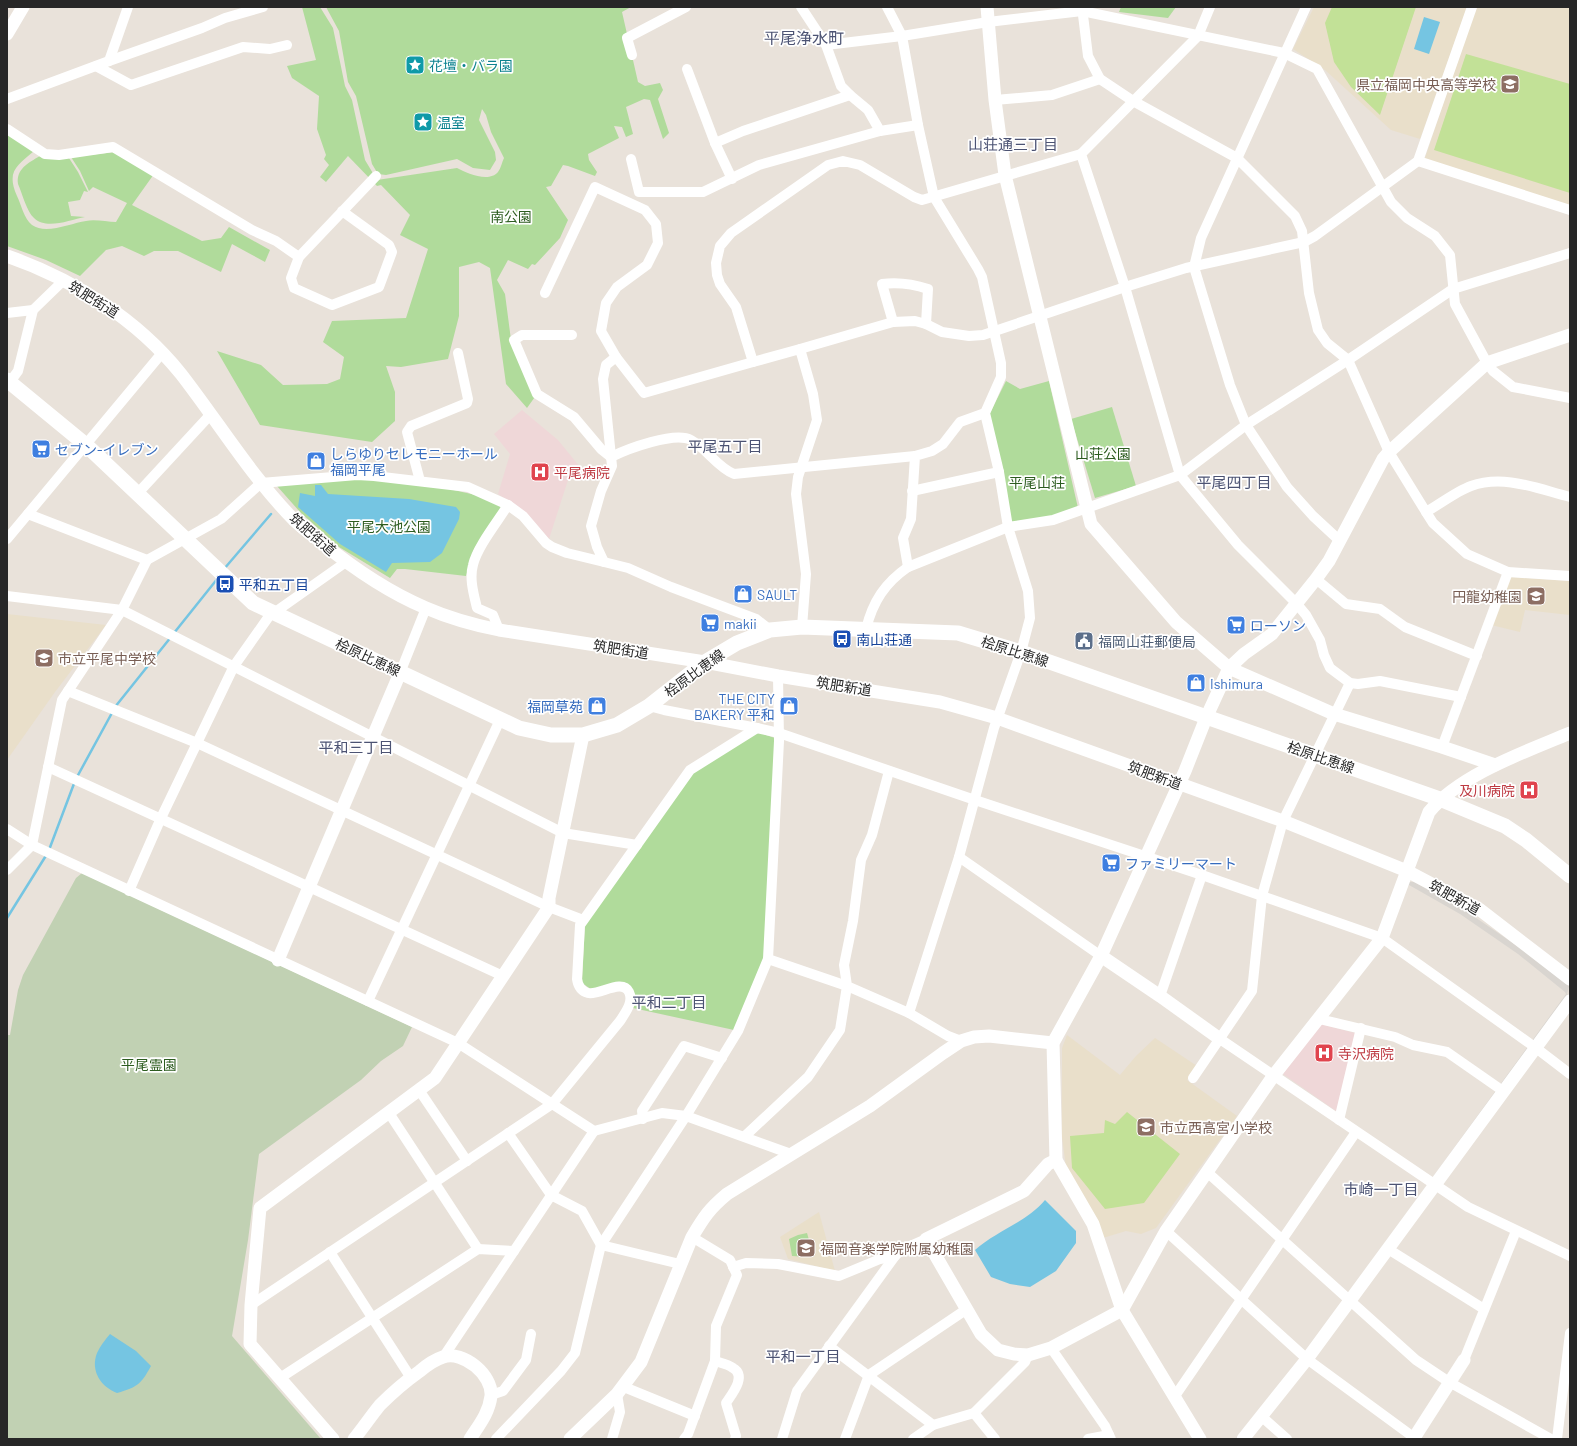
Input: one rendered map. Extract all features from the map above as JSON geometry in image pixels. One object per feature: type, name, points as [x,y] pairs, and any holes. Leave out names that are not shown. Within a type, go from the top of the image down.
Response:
[{"type":"main road","name":"桧原比恵線","points":[[8,383],[86,445],[253,603],[519,728],[551,735],[583,735],[617,725],[649,706],[705,662],[737,643],[770,630],[802,627],[958,633],[1021,652],[1440,799],[1505,826],[1526,840],[1570,876]]},
{"type":"street","points":[[7,34],[22,7]]},
{"type":"street","points":[[109,61],[128,7]]},
{"type":"street","points":[[7,99],[202,28],[225,18],[263,7]]},
{"type":"street","points":[[632,55],[627,38],[686,7]]},
{"type":"street","points":[[801,7],[826,44],[841,86],[868,110],[880,131]]},
{"type":"street","points":[[887,7],[902,36],[918,125],[934,197],[982,277],[1001,363],[1001,377],[985,413],[999,472],[1008,527],[1028,591],[1030,618],[1021,652],[997,718],[959,857],[909,1013]]},
{"type":"street","points":[[987,7],[995,100],[1005,176],[1091,524],[1176,622],[1229,668],[1334,714],[1495,765]]},
{"type":"street","points":[[753,362],[736,307],[720,284],[717,274],[716,264],[720,246],[731,234],[828,165],[843,160],[860,165],[914,197],[922,200],[1081,154],[1198,36],[1210,7]]},
{"type":"street","points":[[1306,7],[1201,238],[1194,267],[1230,385],[1246,425],[1287,487],[1313,516],[1340,540]]},
{"type":"street","points":[[545,293],[595,187],[645,210],[656,224],[658,243],[647,265],[617,287],[606,303],[601,331],[616,357],[644,393],[893,322],[915,321],[926,324],[942,332],[969,336],[983,335],[1001,327],[1125,287],[1194,267],[1304,242],[1315,236],[1418,161],[1472,7]]},
{"type":"street","points":[[826,44],[902,36],[1082,9],[1198,36],[1284,53],[1317,69],[1391,202],[1407,218],[1435,236],[1450,255],[1456,304],[1487,363],[1493,371],[1513,387],[1570,398]]},
{"type":"street","points":[[1082,9],[1088,56],[1100,79],[1133,101],[1237,158],[1295,216],[1302,231],[1309,293],[1318,330],[1327,343],[1348,360],[1389,452],[1433,524],[1467,554],[1508,572],[1570,576]]},
{"type":"street","points":[[96,66],[131,85],[243,47],[270,49],[288,46]]},
{"type":"street","points":[[687,69],[715,143],[732,179]]},
{"type":"street","points":[[995,100],[1052,95],[1100,79]]},
{"type":"street","points":[[715,143],[742,132],[850,95]]},
{"type":"street","points":[[631,159],[639,192],[703,192],[759,165],[880,131],[918,125]]},
{"type":"street","points":[[7,129],[45,154],[59,155],[113,147],[252,230],[276,241],[299,257]]},
{"type":"street","points":[[1081,154],[1125,287],[1180,475],[1238,545],[1306,615],[1320,640],[1324,655],[1330,668],[1350,683],[1358,684],[1380,681],[1461,697]]},
{"type":"street","points":[[1418,161],[1570,210]]},
{"type":"street","points":[[342,211],[389,245],[392,252],[379,287],[332,305],[294,288],[291,278],[299,257],[342,211],[376,176]]},
{"type":"street","points":[[866,630],[876,601],[885,587],[894,577],[908,567],[1008,527],[1053,520],[1180,475],[1246,425],[1348,360],[1453,289],[1570,253]]},
{"type":"street","name":"筑肥街道","points":[[7,256],[36,266],[64,280],[94,297],[123,317],[162,353],[180,373],[261,483],[295,521],[346,562],[393,591],[426,608],[472,624],[499,630],[705,662]]},
{"type":"street","points":[[8,383],[18,371],[33,310],[64,280]]},
{"type":"street","points":[[893,322],[882,284],[914,284],[928,289],[926,324]]},
{"type":"street","points":[[7,313],[33,310]]},
{"type":"street","points":[[572,335],[522,335],[514,340],[537,394],[574,417],[601,449],[611,456]]},
{"type":"street","points":[[1200,1439],[1122,1310],[1093,1224],[1056,1160],[1053,1042],[1102,956],[1185,771],[1206,718],[1229,668],[1244,654],[1272,634],[1316,579],[1329,561],[1383,459],[1389,452],[1487,363],[1570,336]]},
{"type":"street","points":[[800,349],[813,394],[816,420],[801,468],[796,494],[806,574],[802,627]]},
{"type":"street","points":[[7,539],[86,445],[90,437],[162,353]]},
{"type":"street","points":[[420,481],[407,432],[411,426],[468,403],[458,353]]},
{"type":"street","points":[[604,562],[597,547],[591,526],[601,491],[612,466],[603,380],[606,364],[616,357]]},
{"type":"street","points":[[611,456],[638,445],[682,437],[691,440],[726,471],[734,474],[915,456],[932,451],[943,444],[960,422],[985,413]]},
{"type":"street","points":[[138,493],[211,414]]},
{"type":"street","points":[[908,567],[903,538],[911,519],[915,456]]},
{"type":"street","points":[[912,491],[999,472]]},
{"type":"street","points":[[7,870],[32,846],[62,700],[122,610],[147,560],[221,519],[261,483],[357,475],[468,487],[508,505],[523,516],[552,547],[567,553],[628,568],[671,587],[756,619],[770,630]]},
{"type":"street","points":[[1426,512],[1471,486],[1489,482],[1506,481],[1570,497]]},
{"type":"street","points":[[499,630],[493,615],[477,608],[472,576],[473,564],[477,553],[508,505]]},
{"type":"street","points":[[28,514],[147,560]]},
{"type":"street","name":"筑肥街道","points":[[129,891],[161,818],[234,666],[272,612],[278,610],[346,562]]},
{"type":"street","points":[[1442,747],[1508,572]]},
{"type":"street","points":[[1316,579],[1346,604],[1380,609],[1405,627],[1477,656]]},
{"type":"street","points":[[7,596],[122,610],[563,833],[637,845]]},
{"type":"street","points":[[278,960],[400,673],[426,608]]},
{"type":"street","name":"筑肥新道","points":[[705,662],[778,676],[940,702],[997,718],[1283,821],[1407,871],[1479,909],[1570,979]]},
{"type":"street","points":[[496,1439],[561,1371],[576,1353],[601,1246],[686,1116],[738,1031],[768,959],[779,733],[778,676]]},
{"type":"street","points":[[1193,1078],[1252,991],[1262,896],[1283,821],[1350,683]]},
{"type":"street","points":[[68,691],[197,743],[549,907],[583,920]]},
{"type":"street","points":[[649,706],[779,733],[1202,875],[1382,938],[1570,1074]]},
{"type":"street","points":[[368,1001],[500,720]]},
{"type":"street","points":[[250,1305],[552,1104],[620,1021],[631,1000],[629,993],[623,987],[614,987],[592,994],[582,990],[578,986],[577,979],[580,925],[690,770],[757,728]]},
{"type":"street","points":[[926,1239],[981,1334],[998,1350],[1014,1354],[1028,1355],[1051,1348],[1122,1310],[1166,1231],[1274,1075],[1382,938],[1429,812],[1440,799],[1495,765],[1570,733]]},
{"type":"street","points":[[333,1439],[250,1344],[250,1305],[260,1208],[435,1078],[549,907],[549,898],[583,735]]},
{"type":"street","points":[[48,766],[503,976]]},
{"type":"street","points":[[745,1136],[808,1076],[840,1030],[847,986],[844,965],[853,921],[861,860],[872,835],[889,771]]},
{"type":"street","points":[[7,829],[32,846],[458,1043],[594,1131]]},
{"type":"street","points":[[959,857],[1220,1039],[1468,1207],[1570,1256]]},
{"type":"street","points":[[1160,996],[1202,875]]},
{"type":"street","points":[[768,959],[847,986],[909,1013],[948,1036],[961,1041]]},
{"type":"street","points":[[1243,1439],[1308,1359],[1570,1001]]},
{"type":"street","points":[[1319,1019],[1395,1037],[1413,1045],[1447,1052],[1503,1091]]},
{"type":"street","points":[[1339,1120],[1360,1028]]},
{"type":"street","points":[[570,1439],[620,1390],[641,1362],[680,1264],[692,1238],[703,1218],[712,1207],[727,1194],[870,1106],[942,1053],[961,1041],[974,1037],[989,1036],[1053,1042]]},
{"type":"street","points":[[643,1119],[642,1111],[684,1046],[722,1058]]},
{"type":"street","points":[[419,1090],[467,1161]]},
{"type":"street","points":[[389,1113],[478,1249]]},
{"type":"street","points":[[444,1356],[594,1131],[662,1113],[686,1116],[745,1136],[791,1154]]},
{"type":"street","points":[[1175,1396],[1356,1132]]},
{"type":"street","points":[[508,1133],[551,1195],[582,1211],[601,1246],[680,1264]]},
{"type":"street","points":[[782,1439],[797,1391],[895,1256],[901,1250],[1024,1191],[1048,1164],[1056,1160]]},
{"type":"street","points":[[1207,1172],[1416,1360],[1450,1382],[1551,1439]]},
{"type":"street","points":[[1166,1231],[1308,1359],[1414,1439],[1464,1360],[1516,1231]]},
{"type":"street","points":[[684,1439],[688,1434],[715,1361],[716,1326],[737,1275],[730,1260],[692,1238]]},
{"type":"street","points":[[280,1378],[478,1249],[514,1251]]},
{"type":"street","points":[[1388,1249],[1484,1309]]},
{"type":"street","points":[[330,1252],[411,1378]]},
{"type":"street","points":[[733,1267],[746,1263],[778,1264],[839,1276],[880,1259],[895,1256]]},
{"type":"street","points":[[845,1439],[869,1375],[967,1310]]},
{"type":"street","points":[[1557,1439],[1570,1333]]},
{"type":"street","points":[[491,1395],[503,1391],[526,1360],[531,1334]]},
{"type":"street","points":[[829,1346],[933,1425]]},
{"type":"street","points":[[1051,1348],[1105,1426],[1110,1437],[1088,1439]]},
{"type":"street","points":[[913,1439],[933,1425],[974,1413],[1025,1362],[1028,1355]]},
{"type":"street","points":[[354,1439],[380,1405],[432,1361],[444,1356],[454,1356],[470,1361],[483,1373],[489,1383],[491,1395],[487,1414],[470,1439]]},
{"type":"street","points":[[715,1361],[734,1368],[739,1374],[739,1382],[726,1403],[736,1436],[735,1439]]},
{"type":"street","points":[[620,1390],[694,1416]]},
{"type":"street","points":[[612,1439],[620,1412],[620,1390]]},
{"type":"street","points":[[974,1413],[995,1439]]},
{"type":"street","points":[[1261,1416],[1287,1439]]},
{"type":"shaded area","points":[[1314,7],[1467,7],[1420,139],[1391,130],[1325,70],[1293,49]]},
{"type":"shaded area","name":"県立福岡中央高等学校","points":[[1476,7],[1570,7],[1570,208],[1424,161]]},
{"type":"shaded area","name":"平尾病院","points":[[522,410],[558,440],[580,467],[569,477],[549,539],[526,513],[498,494],[510,454],[494,434]]},
{"type":"shaded area","name":"円龍幼稚園","points":[[1510,577],[1570,581],[1570,615],[1525,610],[1520,632],[1491,625]]},
{"type":"shaded area","name":"市立平尾中学校","points":[[7,614],[106,625],[55,692],[7,760]]},
{"type":"shaded area","points":[[1408,882],[1414,882],[1463,909],[1523,950],[1569,986],[1567,994],[1569,996],[1301,1363],[1238,1439],[1235,1439],[1299,1361],[1566,994],[1518,954],[1460,914],[1409,885],[1405,887]]},
{"type":"shaded area","name":"寺沢病院","points":[[1320,1024],[1355,1033],[1338,1110],[1336,1111],[1283,1074]]},
{"type":"shaded area","name":"市立西高宮小学校","points":[[1067,1035],[1120,1075],[1136,1056],[1155,1038],[1197,1066],[1187,1080],[1237,1116],[1156,1228],[1141,1234],[1126,1231],[1103,1238],[1066,1167],[1062,1137],[1062,1048]]},
{"type":"shaded area","name":"福岡音楽学院附属幼稚園","points":[[819,1212],[835,1271],[788,1259],[780,1237]]},
{"type":"green space","name":"南公園","points":[[302,7],[320,7],[333,28],[345,86],[352,100],[365,160],[377,180],[457,168],[478,176],[489,177],[498,172],[504,158],[491,132],[486,115],[482,109],[479,120],[495,152],[496,160],[490,170],[473,168],[457,159],[386,175],[378,174],[372,164],[356,96],[348,82],[339,31],[326,7],[631,7],[622,12],[638,82],[645,86],[660,83],[663,90],[658,99],[669,133],[663,139],[650,100],[644,99],[626,107],[633,134],[626,137],[622,127],[614,126],[619,138],[588,154],[589,160],[597,172],[595,176],[563,165],[551,186],[546,187],[568,220],[560,238],[535,265],[532,264],[528,269],[508,260],[497,280],[505,294],[511,340],[537,394],[527,408],[506,384],[490,268],[479,262],[459,267],[459,316],[448,359],[401,367],[386,366],[395,392],[395,421],[372,442],[260,425],[217,351],[261,365],[283,385],[327,384],[340,379],[344,357],[323,342],[332,321],[406,318],[428,249],[400,235],[410,215],[381,185],[377,186],[348,156],[326,182],[320,177],[329,165],[324,159],[326,155],[317,129],[319,96],[292,78],[287,66],[316,60]]},
{"type":"green space","points":[[1121,7],[1176,7],[1168,18],[1119,12]]},
{"type":"green space","points":[[1332,7],[1416,7],[1380,115],[1351,87],[1334,62],[1325,23]]},
{"type":"green space","points":[[1466,54],[1570,84],[1570,193],[1434,150]]},
{"type":"green space","points":[[7,133],[34,151],[18,165],[13,175],[13,181],[14,188],[27,219],[32,225],[38,228],[59,228],[90,220],[116,222],[127,203],[93,187],[89,191],[80,171],[71,157],[116,152],[154,174],[132,205],[202,241],[221,238],[229,227],[270,250],[265,262],[232,244],[221,272],[178,251],[154,251],[144,256],[122,246],[106,250],[80,276],[46,260],[7,246]]},
{"type":"green space","points":[[40,156],[69,158],[88,192],[84,191],[80,200],[68,202],[71,216],[85,217],[51,224],[39,222],[31,215],[18,184],[18,179],[21,170],[31,161]]},
{"type":"green space","name":"平尾山荘","points":[[1006,381],[1020,389],[1049,381],[1078,508],[1056,518],[1012,524],[989,415]]},
{"type":"green space","name":"山荘公園","points":[[1112,407],[1136,486],[1095,498],[1071,419]]},
{"type":"green space","name":"平尾大池公園","points":[[360,478],[436,486],[480,496],[503,506],[474,549],[466,576],[397,569],[390,578],[339,547],[300,512],[277,486]]},
{"type":"green space","points":[[760,733],[775,738],[765,955],[734,1030],[633,1008],[633,992],[622,982],[592,990],[582,983],[585,923],[693,773],[755,734]]},
{"type":"green space","name":"平尾霊園","points":[[82,873],[412,1027],[403,1046],[381,1061],[361,1080],[259,1154],[248,1240],[232,1336],[321,1439],[7,1439],[7,1035],[10,1035],[18,990],[23,975],[76,878]]},
{"type":"green space","points":[[1127,1112],[1180,1154],[1144,1203],[1105,1209],[1072,1168],[1070,1136],[1104,1133],[1105,1120],[1115,1124]]},
{"type":"green space","points":[[807,1233],[811,1247],[807,1248],[809,1257],[792,1256],[789,1239]]},
{"type":"water","points":[[1424,17],[1440,22],[1429,54],[1414,49]]},
{"type":"water","points":[[315,485],[321,485],[328,494],[409,499],[456,507],[460,512],[459,519],[442,553],[430,562],[392,563],[386,572],[340,544],[298,507],[300,493],[315,496]]},
{"type":"water","points":[[1045,1200],[1076,1231],[1076,1243],[1056,1271],[1030,1287],[1010,1284],[991,1277],[975,1250],[992,1237],[1038,1208]]},
{"type":"water","points":[[110,1334],[136,1351],[151,1366],[138,1384],[130,1389],[117,1393],[106,1387],[98,1378],[95,1366],[98,1350]]},
{"type":"waterway","points":[[224,569],[271,514]]},
{"type":"waterway","points":[[174,633],[218,578]]},
{"type":"waterway","points":[[115,707],[171,637]]},
{"type":"waterway","points":[[77,777],[113,711]]},
{"type":"waterway","points":[[49,850],[75,781]]},
{"type":"waterway","points":[[7,918],[47,854]]},
{"type":"place","name":"花壇・バラ園","points":[[415,65]]},
{"type":"place","name":"県立福岡中央高等学校","points":[[1510,84]]},
{"type":"place","name":"温室","points":[[423,122]]},
{"type":"place","name":"セブン-イレブン","points":[[41,449]]},
{"type":"place","name":"しらゆりセレモニーホール 福岡平尾","points":[[316,461]]},
{"type":"place","name":"平尾病院","points":[[540,472]]},
{"type":"place","name":"平和五丁目","points":[[225,584]]},
{"type":"place","name":"SAULT","points":[[743,594]]},
{"type":"place","name":"円龍幼稚園","points":[[1536,596]]},
{"type":"place","name":"makii","points":[[710,623]]},
{"type":"place","name":"ローソン","points":[[1236,625]]},
{"type":"place","name":"南山荘通","points":[[842,639]]},
{"type":"place","name":"福岡山荘郵便局","points":[[1084,641]]},
{"type":"place","name":"市立平尾中学校","points":[[44,658]]},
{"type":"place","name":"Ishimura","points":[[1196,683]]},
{"type":"place","name":"福岡草苑","points":[[597,706]]},
{"type":"place","name":"THE CITY BAKERY 平和","points":[[789,706]]},
{"type":"place","name":"及川病院","points":[[1529,790]]},
{"type":"place","name":"ファミリーマート","points":[[1111,863]]},
{"type":"place","name":"寺沢病院","points":[[1324,1053]]},
{"type":"place","name":"市立西高宮小学校","points":[[1146,1127]]},
{"type":"place","name":"福岡音楽学院附属幼稚園","points":[[806,1248]]},
{"type":"district","name":"平尾浄水町","points":[[804,37]]},
{"type":"district","name":"山荘通三丁目","points":[[1013,144]]},
{"type":"district","name":"平尾五丁目","points":[[725,446]]},
{"type":"district","name":"平尾四丁目","points":[[1234,482]]},
{"type":"district","name":"平和三丁目","points":[[356,747]]},
{"type":"district","name":"平和二丁目","points":[[669,1002]]},
{"type":"district","name":"市崎一丁目","points":[[1381,1189]]},
{"type":"district","name":"平和一丁目","points":[[803,1356]]}]
